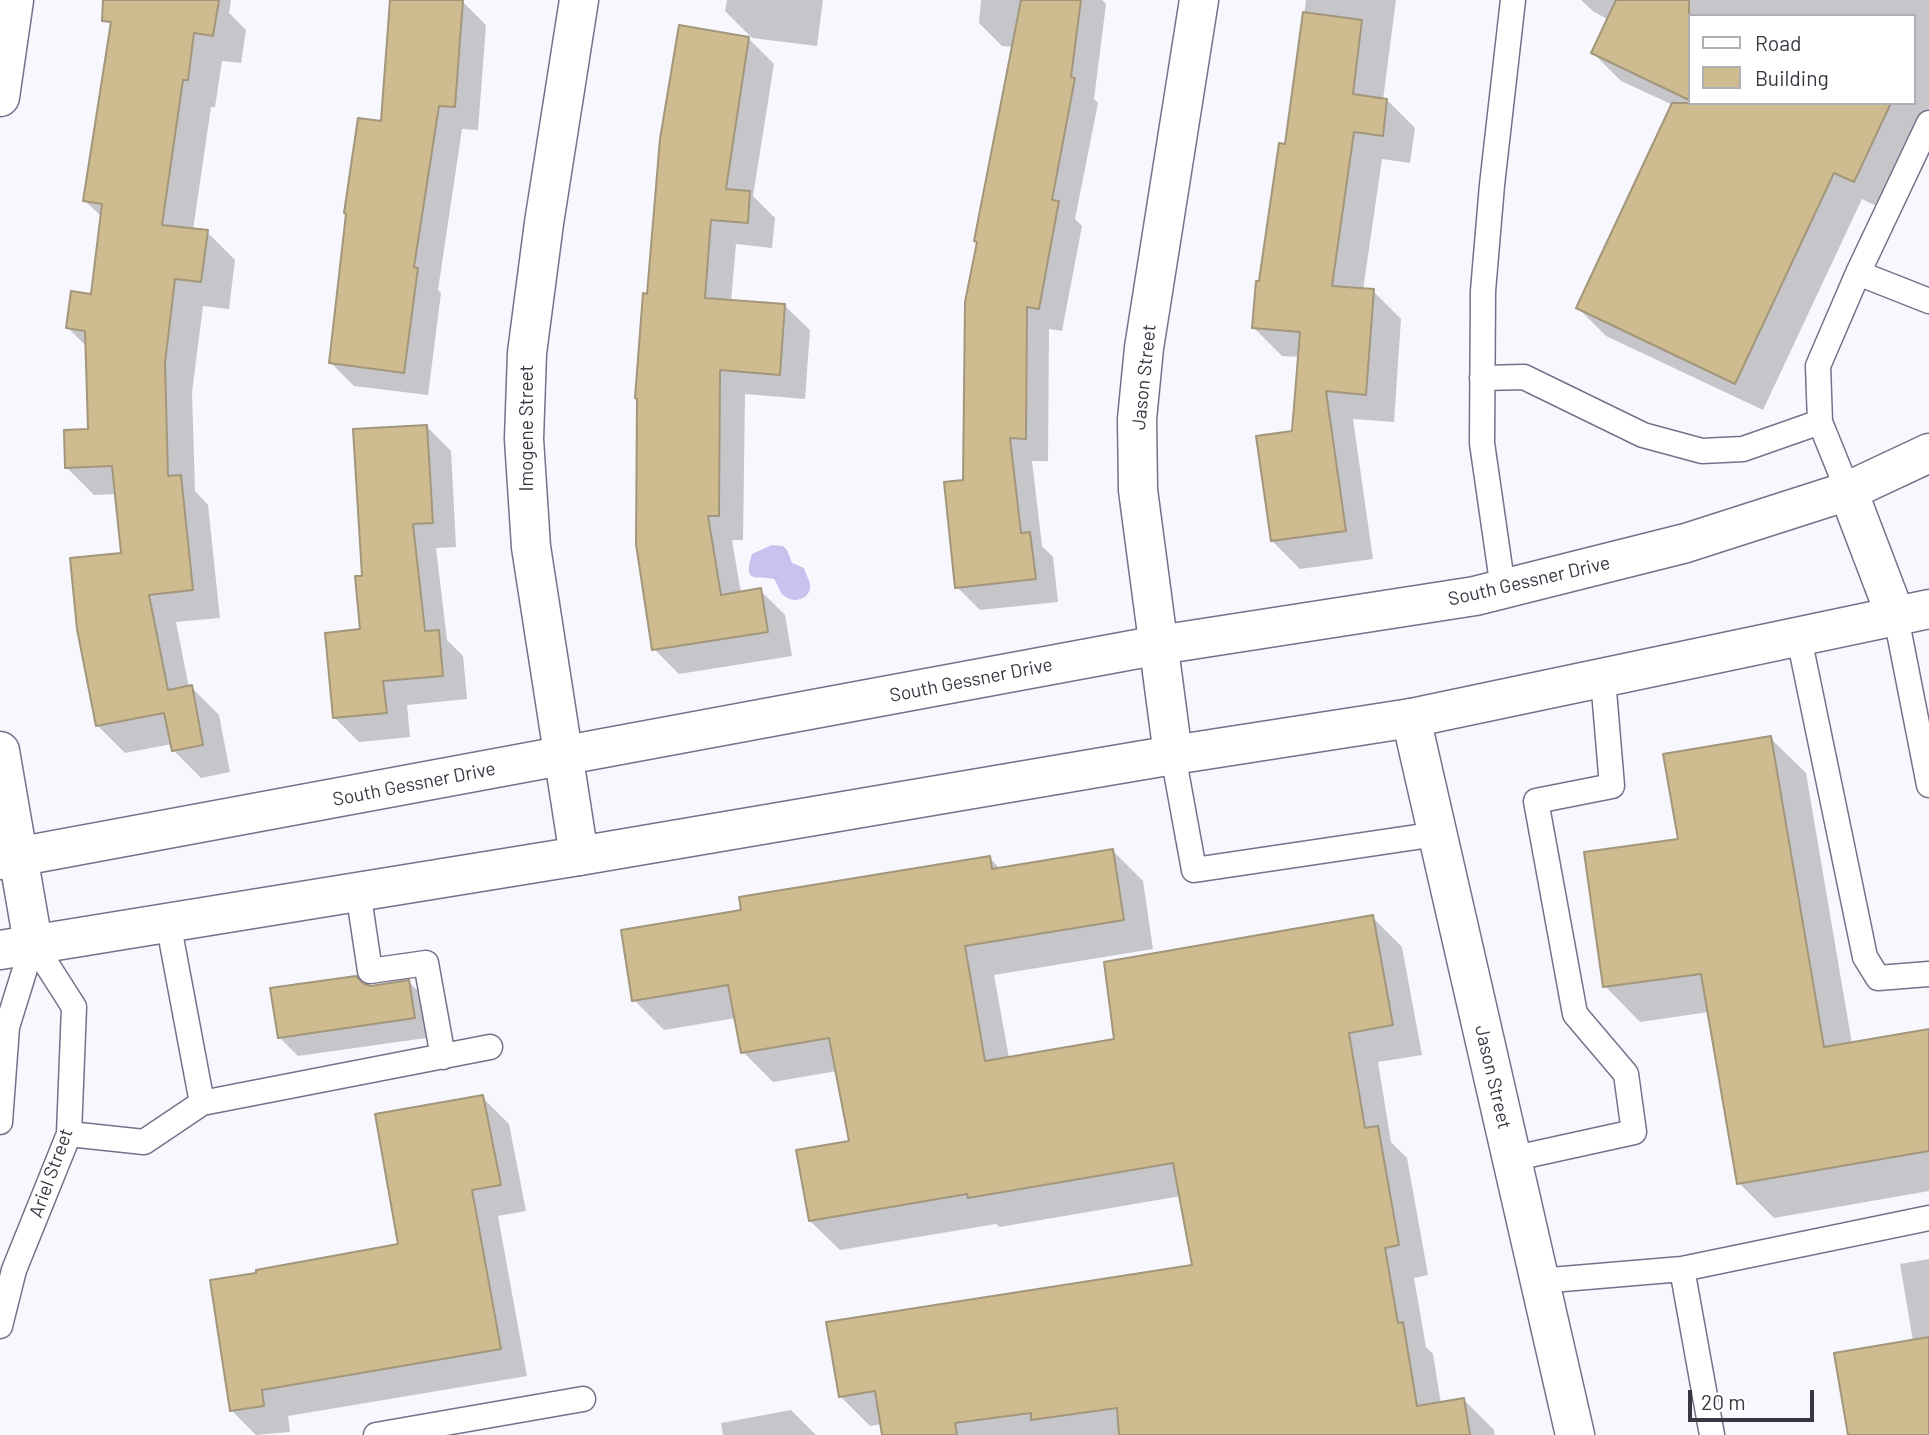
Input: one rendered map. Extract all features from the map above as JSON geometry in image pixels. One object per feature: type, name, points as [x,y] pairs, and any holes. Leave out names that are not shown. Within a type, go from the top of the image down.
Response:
[{"type":"main road","points":[[0,97],[14,0]]},
{"type":"main road","name":"Imogene Street","points":[[579,0],[544,223],[527,353],[524,439],[531,547],[579,856]]},
{"type":"main road","name":"Jason Street","points":[[1173,755],[1139,490],[1137,418],[1144,348],[1199,0]]},
{"type":"main road","name":"South Gessner Drive","points":[[9,859],[1159,645],[1475,596],[1686,543],[1848,491],[1929,453]]},
{"type":"main road","points":[[17,947],[1410,718],[1912,613],[1848,491]]},
{"type":"main road","name":"Jason Street","points":[[1410,718],[1575,1435]]},
{"type":"main road","name":"Ariel Street","points":[[0,751],[17,947]]},
{"type":"lane","points":[[1503,589],[1482,443],[1482,378],[1485,265],[1513,0]]},
{"type":"lane","points":[[1848,491],[1820,422],[1818,366],[1858,273],[1929,123]]},
{"type":"lane","points":[[1858,273],[1929,301]]},
{"type":"lane","points":[[1482,378],[1524,377],[1643,435],[1702,451],[1743,449],[1820,422]]},
{"type":"lane","points":[[1912,613],[1929,785]]},
{"type":"lane","points":[[1799,638],[1866,957],[1878,978],[1929,974]]},
{"type":"lane","points":[[1511,1159],[1634,1132],[1626,1074],[1575,1014],[1536,801],[1612,786],[1603,679]]},
{"type":"lane","points":[[1173,755],[1194,870],[1437,834]]},
{"type":"lane","points":[[358,891],[370,971],[426,963],[443,1057]]},
{"type":"lane","points":[[168,922],[202,1103]]},
{"type":"lane","name":"Ariel Street","points":[[0,1122],[7,1027],[17,947]]},
{"type":"lane","name":"Ariel Street","points":[[0,1326],[14,1270],[69,1134],[74,1007],[17,947]]},
{"type":"lane","points":[[69,1134],[144,1142],[202,1103],[490,1047]]},
{"type":"lane","points":[[1539,1281],[1682,1269],[1929,1218]]},
{"type":"lane","points":[[1682,1269],[1712,1435]]},
{"type":"lane","points":[[376,1435],[583,1399]]},
{"type":"shaded area","points":[[772,545],[783,546],[792,563],[804,568],[810,584],[805,597],[796,600],[786,597],[774,579],[757,578],[750,574],[752,554]]},
{"type":"building","points":[[103,0],[219,0],[213,36],[194,33],[188,80],[183,80],[162,225],[208,230],[201,282],[175,279],[165,363],[168,476],[181,475],[193,590],[149,595],[168,690],[192,685],[203,745],[172,751],[164,713],[96,726],[77,629],[70,558],[121,553],[112,466],[65,468],[64,430],[88,429],[85,331],[66,328],[71,291],[91,294],[102,204],[83,201],[111,22],[102,21]]},
{"type":"building","points":[[390,0],[463,0],[455,107],[439,106],[414,267],[418,268],[404,373],[329,363],[344,213],[358,118],[381,121]]},
{"type":"building","points":[[1021,0],[1081,0],[1071,77],[1075,78],[1052,200],[1059,201],[1039,309],[1027,307],[1026,439],[1010,438],[1021,533],[1030,532],[1036,579],[955,588],[944,482],[963,480],[965,302],[977,242],[974,241]]},
{"type":"building","points":[[1616,0],[1689,0],[1688,100],[1591,53]]},
{"type":"building","points":[[1303,12],[1362,20],[1353,94],[1387,99],[1383,136],[1354,132],[1332,286],[1374,289],[1366,395],[1326,391],[1346,531],[1271,541],[1256,436],[1292,431],[1300,332],[1252,328],[1256,281],[1259,281],[1279,143],[1285,144]]},
{"type":"building","points":[[679,25],[749,37],[726,189],[750,191],[748,223],[711,220],[705,298],[785,304],[780,375],[720,370],[719,516],[708,516],[721,595],[761,588],[768,632],[652,650],[636,544],[635,398],[643,293],[647,294],[660,139]]},
{"type":"building","points":[[1672,103],[1890,105],[1854,182],[1834,173],[1735,384],[1576,308]]},
{"type":"building","points":[[427,425],[433,523],[413,524],[425,631],[439,630],[443,676],[383,681],[387,713],[333,718],[325,633],[360,629],[355,576],[362,576],[353,429]]},
{"type":"building","points":[[1771,736],[1824,1047],[1929,1029],[1929,1151],[1737,1184],[1701,974],[1603,987],[1584,852],[1678,839],[1663,754]]},
{"type":"building","points":[[1113,849],[1124,920],[965,946],[985,1061],[1114,1039],[1104,962],[1373,915],[1393,1025],[1349,1033],[1365,1128],[1378,1126],[1399,1245],[1385,1248],[1398,1323],[1403,1322],[1417,1406],[1464,1398],[1470,1435],[1119,1435],[1117,1408],[1031,1420],[1031,1413],[955,1423],[957,1435],[882,1435],[875,1391],[839,1397],[826,1322],[1192,1265],[1173,1163],[968,1198],[967,1194],[809,1221],[796,1150],[849,1141],[829,1038],[741,1053],[728,985],[632,1001],[621,930],[741,910],[739,897],[990,856],[992,869]]},
{"type":"building","points":[[356,976],[364,984],[371,986],[409,980],[415,1018],[278,1038],[270,988]]},
{"type":"building","points":[[483,1095],[501,1185],[472,1190],[501,1349],[262,1390],[264,1406],[230,1411],[210,1280],[398,1244],[375,1114]]},
{"type":"building","points":[[1929,1337],[1929,1435],[1848,1435],[1834,1353]]}]
